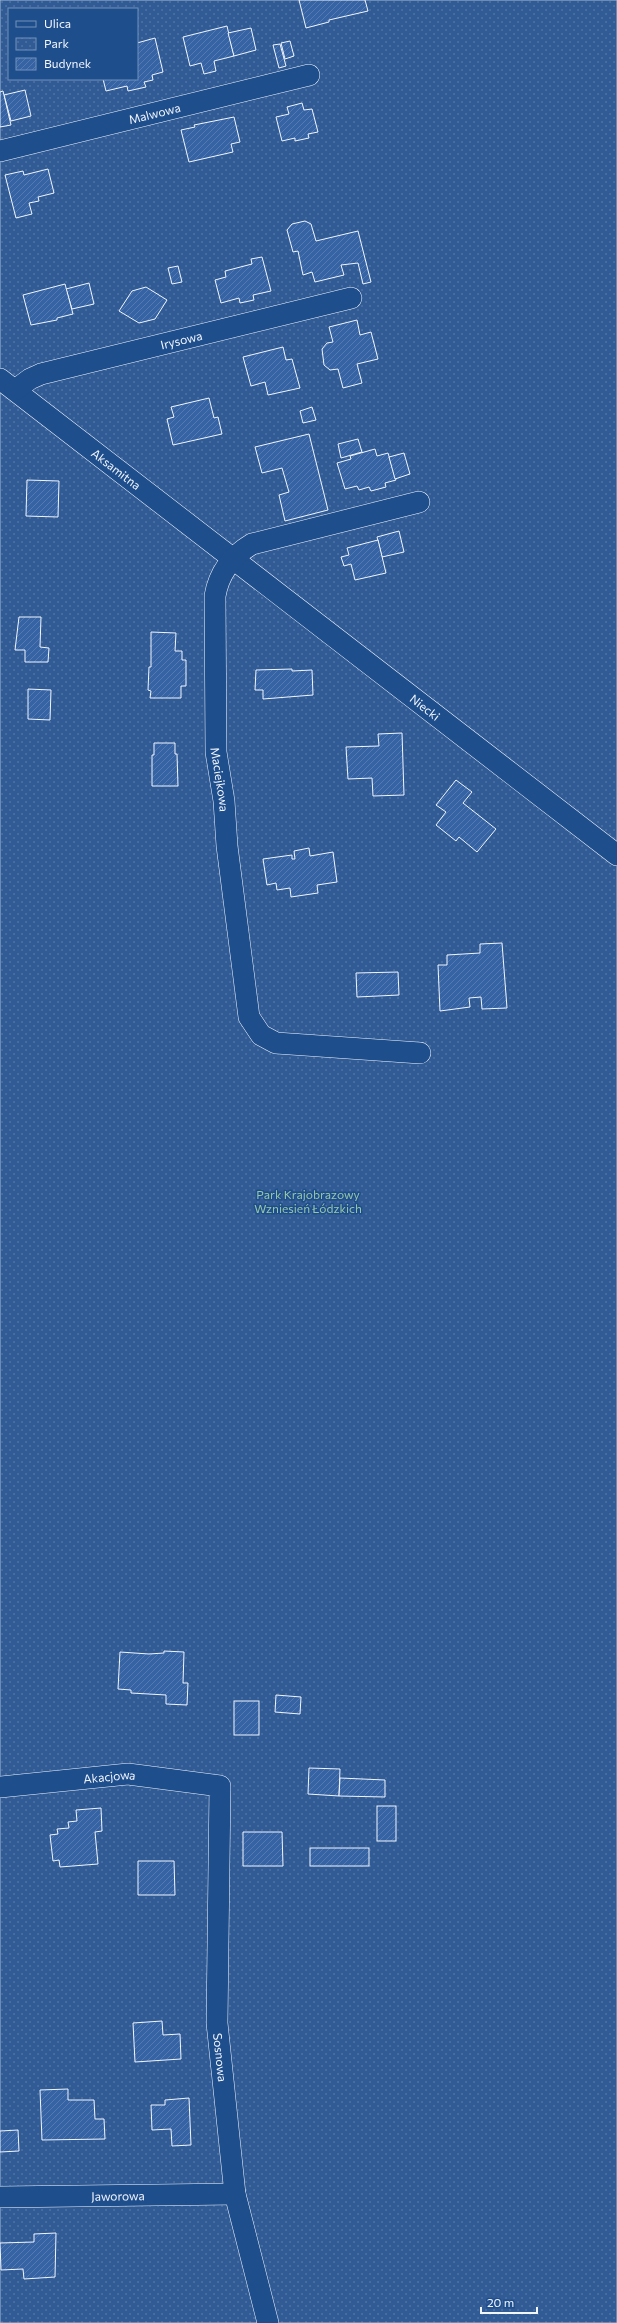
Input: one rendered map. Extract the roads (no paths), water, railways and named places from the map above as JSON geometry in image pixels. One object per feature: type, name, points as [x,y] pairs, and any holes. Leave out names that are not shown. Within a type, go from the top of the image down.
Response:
[{"type":"street","name":"Malwowa","points":[[0,151],[309,75]]},
{"type":"street","name":"Irysowa","points":[[7,385],[30,379],[41,374],[351,298]]},
{"type":"street","name":"Aksamitna","points":[[7,385],[233,558]]},
{"type":"street","name":"Maciejkowa","points":[[419,502],[262,540],[245,549],[233,558],[222,574],[215,596],[216,752],[249,1018],[260,1035],[276,1043],[420,1053]]},
{"type":"street","name":"Niecki","points":[[233,558],[617,855]]},
{"type":"street","name":"Akacjowa","points":[[0,1787],[128,1774],[220,1786]]},
{"type":"street","name":"Sosnowa","points":[[220,1786],[217,2023],[235,2194],[268,2323]]},
{"type":"street","name":"Jaworowa","points":[[0,2197],[235,2194]]},
{"type":"park label","name":"Park Krajobrazowy Wzniesień Łódzkich","points":[[308,1201]]}]
